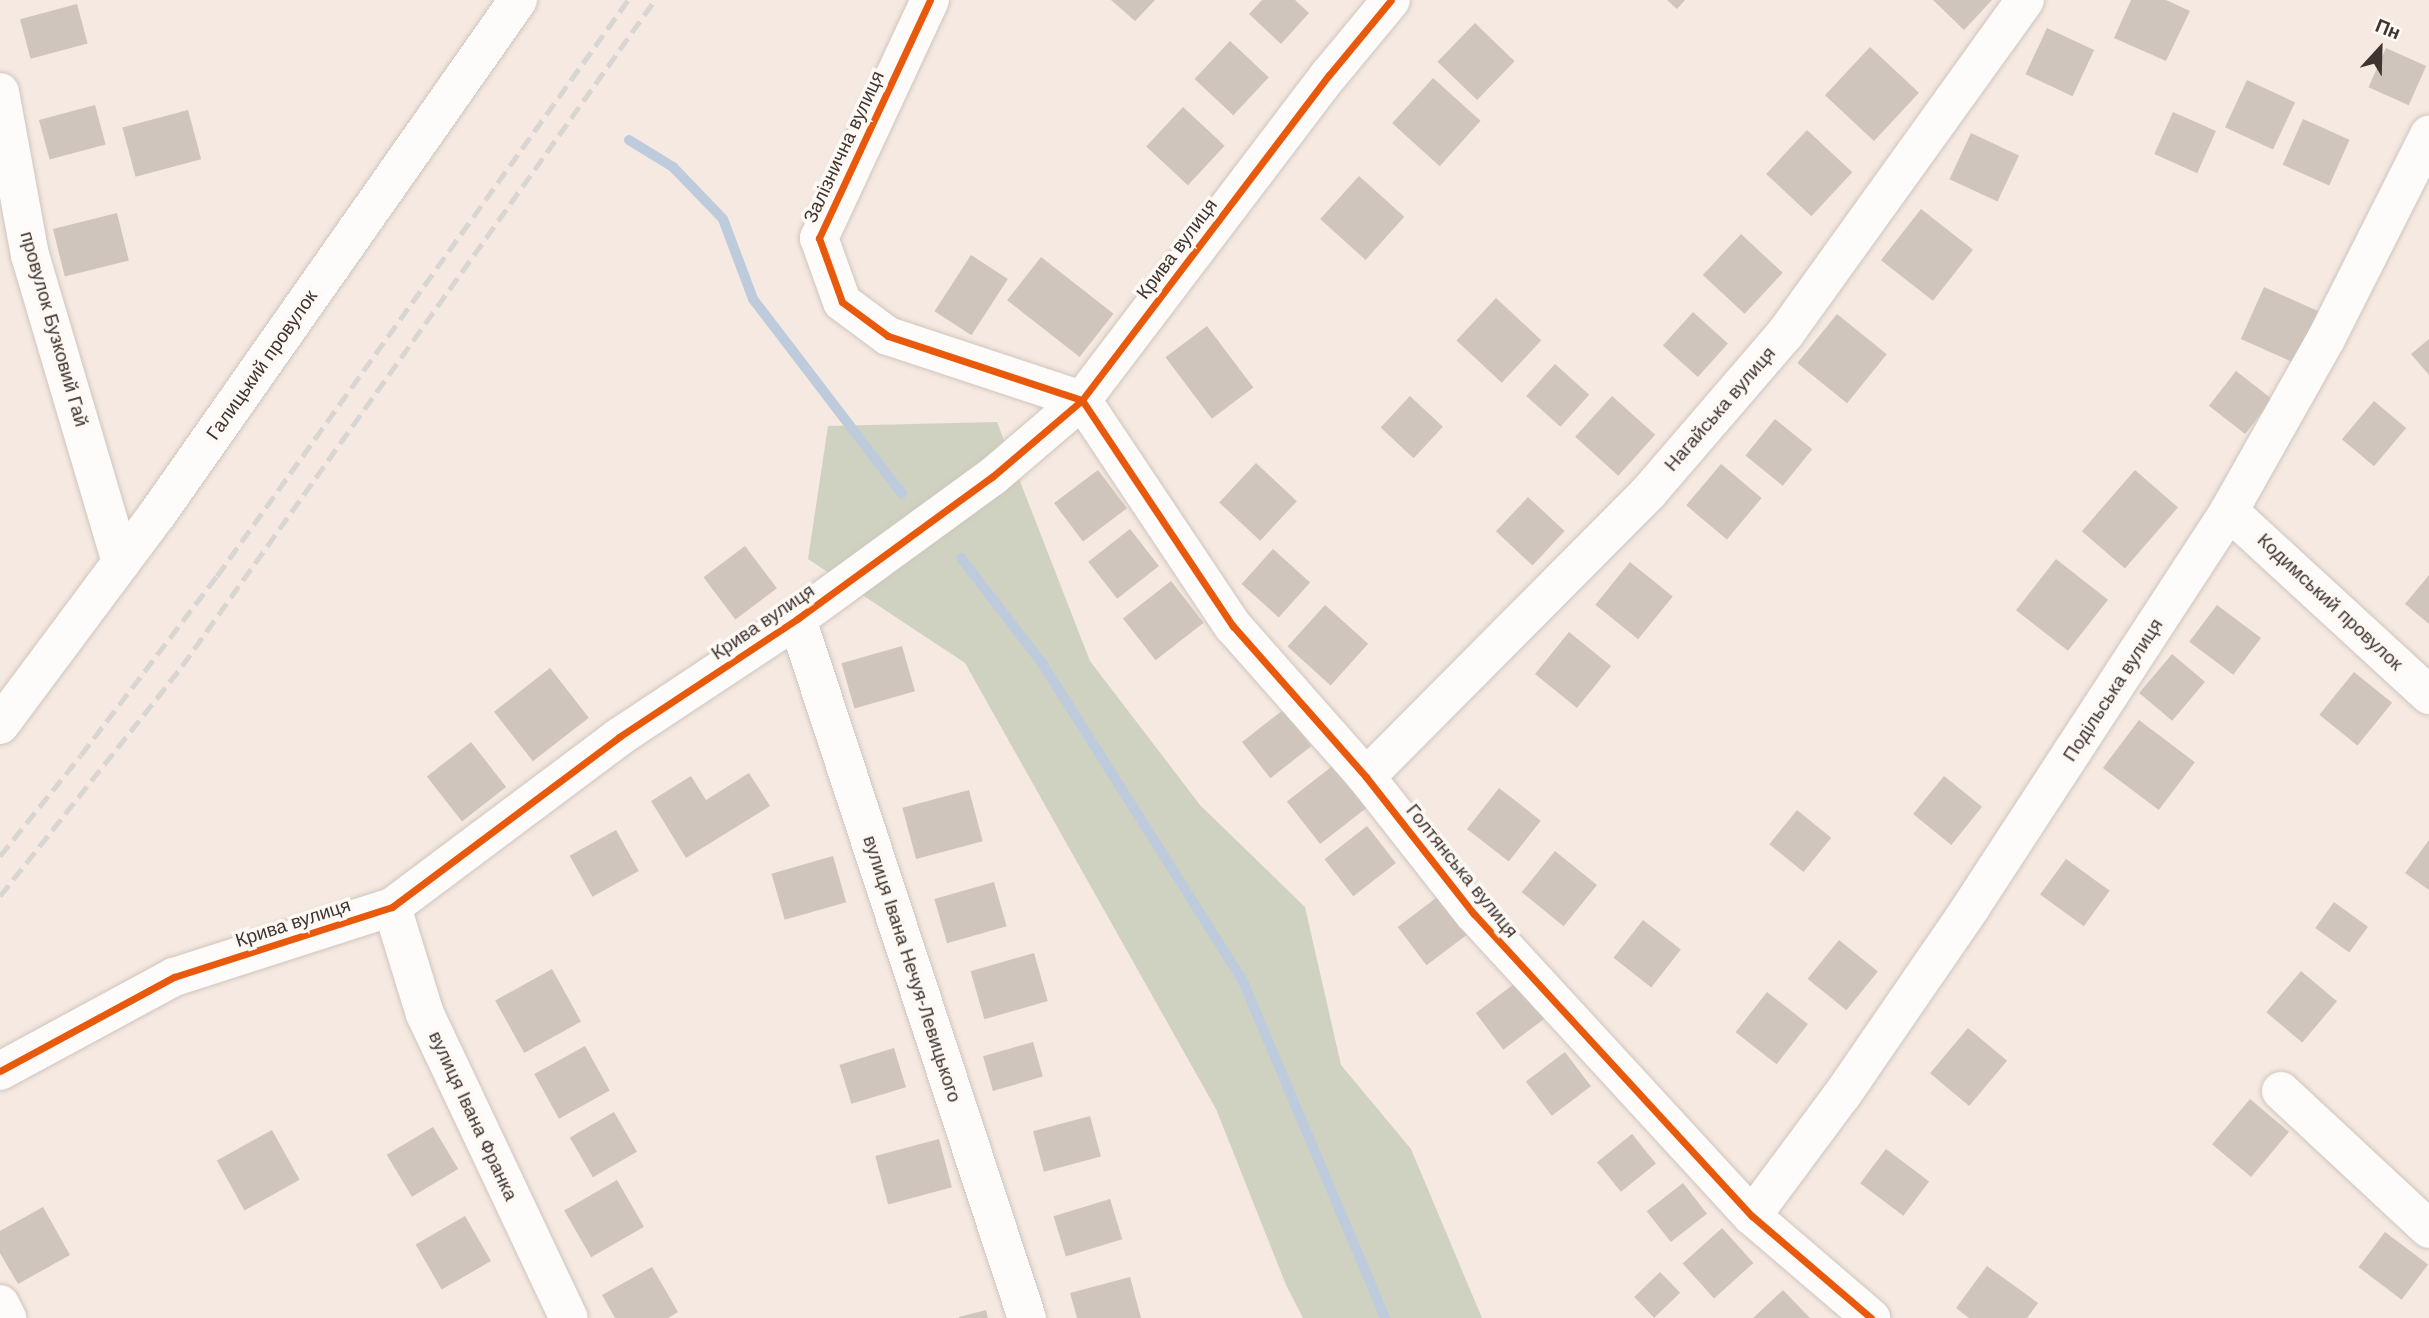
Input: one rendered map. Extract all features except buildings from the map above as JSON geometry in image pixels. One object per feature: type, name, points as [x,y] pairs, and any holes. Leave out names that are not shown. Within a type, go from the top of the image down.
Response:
[{"type":"street","name":"Галицький провулок","points":[[0,725],[121,563],[518,0]]},
{"type":"street","name":"Залізнична вулиця","points":[[930,0],[818,238],[842,302],[888,336],[1082,400]]},
{"type":"street","name":"Крива вулиця","points":[[0,1071],[174,977],[392,907],[619,737],[797,619],[992,477],[1082,400],[1329,75],[1391,0]]},
{"type":"street","name":"Нагайська вулиця","points":[[1366,777],[1648,492],[1785,334],[2025,0]]},
{"type":"street","name":"провулок Бузковий Гай","points":[[0,92],[30,255],[121,563]]},
{"type":"street","name":"Подільська вулиця","points":[[1752,1216],[1842,1095],[1971,907],[2229,511],[2326,340],[2429,135]]},
{"type":"street","name":"Голтянська вулиця","points":[[1082,400],[1233,626],[1366,777],[1474,914],[1752,1216],[1871,1318]]},
{"type":"street","name":"Кодимський провулок","points":[[2229,511],[2429,695]]},
{"type":"street","name":"вулиця Івана Нечуя-Левицького","points":[[797,619],[1027,1318]]},
{"type":"street","name":"вулиця Івана Франка","points":[[392,907],[425,1014],[569,1318]]},
{"type":"street","points":[[2281,1091],[2429,1229]]},
{"type":"street","points":[[0,1304],[7,1318]]},
{"type":"green space","points":[[997,422],[1090,661],[1200,805],[1305,907],[1341,1065],[1411,1149],[1482,1318],[1303,1318],[1286,1285],[1216,1109],[965,663],[808,559],[828,426]]},
{"type":"waterway","points":[[629,140],[673,167],[723,219],[753,299],[902,494]]},
{"type":"waterway","points":[[961,558],[1042,663],[1242,979],[1385,1318]]},
{"type":"railway","points":[[0,856],[81,755],[217,576],[628,0]]},
{"type":"railway","points":[[0,896],[182,666],[655,0]]},
{"type":"cycle path","points":[[930,0],[819,238],[842,302],[888,336],[1082,400],[1233,626],[1366,777],[1474,914],[1752,1216],[1871,1318]]},
{"type":"cycle path","points":[[0,1071],[174,977],[392,907],[619,737],[797,619],[992,477],[1082,400],[1329,75],[1391,0]]}]
